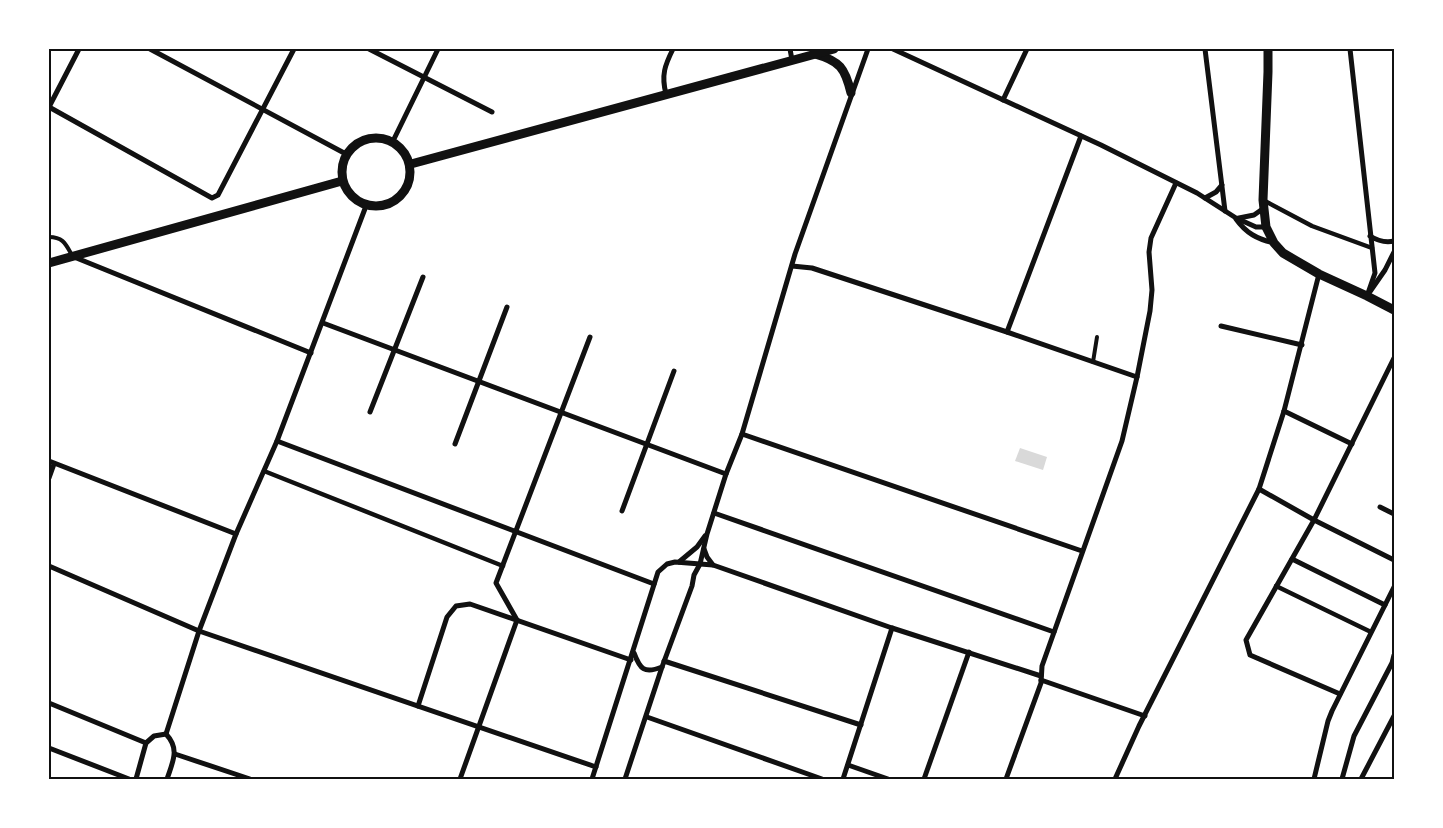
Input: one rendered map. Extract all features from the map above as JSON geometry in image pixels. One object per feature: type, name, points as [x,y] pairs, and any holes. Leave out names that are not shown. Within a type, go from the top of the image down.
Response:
[{"type":"street","points":[[79,49],[49,107],[212,198],[218,195],[294,49]]},
{"type":"street","points":[[150,49],[346,154]]},
{"type":"street","points":[[369,49],[492,112]]},
{"type":"street","points":[[393,142],[438,49]]},
{"type":"street","points":[[666,94],[662,82],[666,64],[673,49]]},
{"type":"street","points":[[790,49],[792,60]]},
{"type":"street","points":[[411,164],[834,49]]},
{"type":"street","points":[[627,779],[664,660],[692,586],[694,575],[700,564],[707,534],[726,474],[742,434],[792,266],[868,49]]},
{"type":"street","points":[[893,49],[1081,136],[1176,183],[1236,218],[1256,227],[1266,228]]},
{"type":"street","points":[[1003,100],[1027,49]]},
{"type":"street","points":[[1205,49],[1225,212]]},
{"type":"street","points":[[1268,49],[1264,204],[1266,228],[1283,253],[1319,274],[1394,310]]},
{"type":"street","points":[[1350,49],[1375,273],[1367,296]]},
{"type":"street","points":[[815,54],[831,58],[842,68],[852,93]]},
{"type":"street","points":[[1006,332],[1081,136]]},
{"type":"street","points":[[383,139],[393,142],[407,154],[411,164],[407,188],[400,198],[390,204],[366,206],[351,196],[342,181],[343,163],[346,154],[363,141],[383,139]]},
{"type":"street","points":[[49,263],[342,181]]},
{"type":"street","points":[[1006,779],[1041,678],[1042,666],[1122,441],[1137,377],[1152,290],[1149,252],[1151,238],[1176,183]]},
{"type":"street","points":[[1204,198],[1216,192],[1222,185]]},
{"type":"street","points":[[1236,218],[1246,218],[1254,215],[1264,204]]},
{"type":"street","points":[[1264,204],[1312,226],[1372,248]]},
{"type":"street","points":[[166,734],[199,630],[236,534],[277,441],[366,206]]},
{"type":"street","points":[[1236,218],[1243,228],[1259,240],[1274,242]]},
{"type":"street","points":[[1370,236],[1378,241],[1388,243],[1394,241]]},
{"type":"street","points":[[1367,296],[1385,270],[1394,252]]},
{"type":"street","points":[[73,257],[311,353]]},
{"type":"street","points":[[792,266],[812,268],[1137,377]]},
{"type":"street","points":[[1114,779],[1124,755],[1259,489],[1284,411],[1319,274]]},
{"type":"street","points":[[370,412],[423,277]]},
{"type":"street","points":[[455,444],[507,307]]},
{"type":"street","points":[[323,323],[726,474]]},
{"type":"street","points":[[1221,326],[1302,345]]},
{"type":"street","points":[[460,779],[517,620],[496,583],[590,337]]},
{"type":"street","points":[[1340,694],[1250,655],[1246,640],[1314,520],[1394,358]]},
{"type":"street","points":[[622,511],[674,370]]},
{"type":"street","points":[[1284,411],[1352,444]]},
{"type":"street","points":[[742,434],[1082,551]]},
{"type":"street","points":[[277,441],[654,584]]},
{"type":"street","points":[[49,478],[52,463],[236,534]]},
{"type":"street","points":[[264,470],[502,566]]},
{"type":"street","points":[[1259,489],[1314,520],[1394,560]]},
{"type":"street","points":[[1380,507],[1394,514]]},
{"type":"street","points":[[714,513],[1054,632]]},
{"type":"street","points":[[682,563],[707,534]]},
{"type":"street","points":[[704,548],[707,557],[713,565]]},
{"type":"street","points":[[1292,559],[1385,604]]},
{"type":"street","points":[[592,779],[658,572],[663,567],[675,562],[713,565],[892,628],[969,652],[1144,716]]},
{"type":"street","points":[[682,563],[690,567],[694,575]]},
{"type":"street","points":[[49,566],[199,630],[596,767]]},
{"type":"street","points":[[1276,586],[1371,632]]},
{"type":"street","points":[[1314,779],[1328,721],[1394,587]]},
{"type":"street","points":[[418,706],[447,617],[456,606],[470,604],[631,660]]},
{"type":"street","points":[[843,779],[892,628]]},
{"type":"street","points":[[633,652],[639,666],[645,670],[662,667]]},
{"type":"street","points":[[924,779],[969,652]]},
{"type":"street","points":[[1342,779],[1354,736],[1394,656]]},
{"type":"street","points":[[664,660],[861,725]]},
{"type":"street","points":[[49,703],[146,743]]},
{"type":"street","points":[[1361,779],[1394,716]]},
{"type":"street","points":[[647,717],[822,779]]},
{"type":"street","points":[[136,779],[146,743],[154,736],[166,734]]},
{"type":"street","points":[[166,734],[173,741],[175,754],[167,779]]},
{"type":"street","points":[[49,748],[129,779]]},
{"type":"street","points":[[175,754],[250,779]]},
{"type":"street","points":[[848,765],[888,779]]},
{"type":"lane","points":[[49,236],[58,237],[66,244],[73,257]]},
{"type":"lane","points":[[1093,362],[1098,337]]},
{"type":"shaded area","points":[[1020,448],[1047,457],[1043,470],[1015,461]]}]
